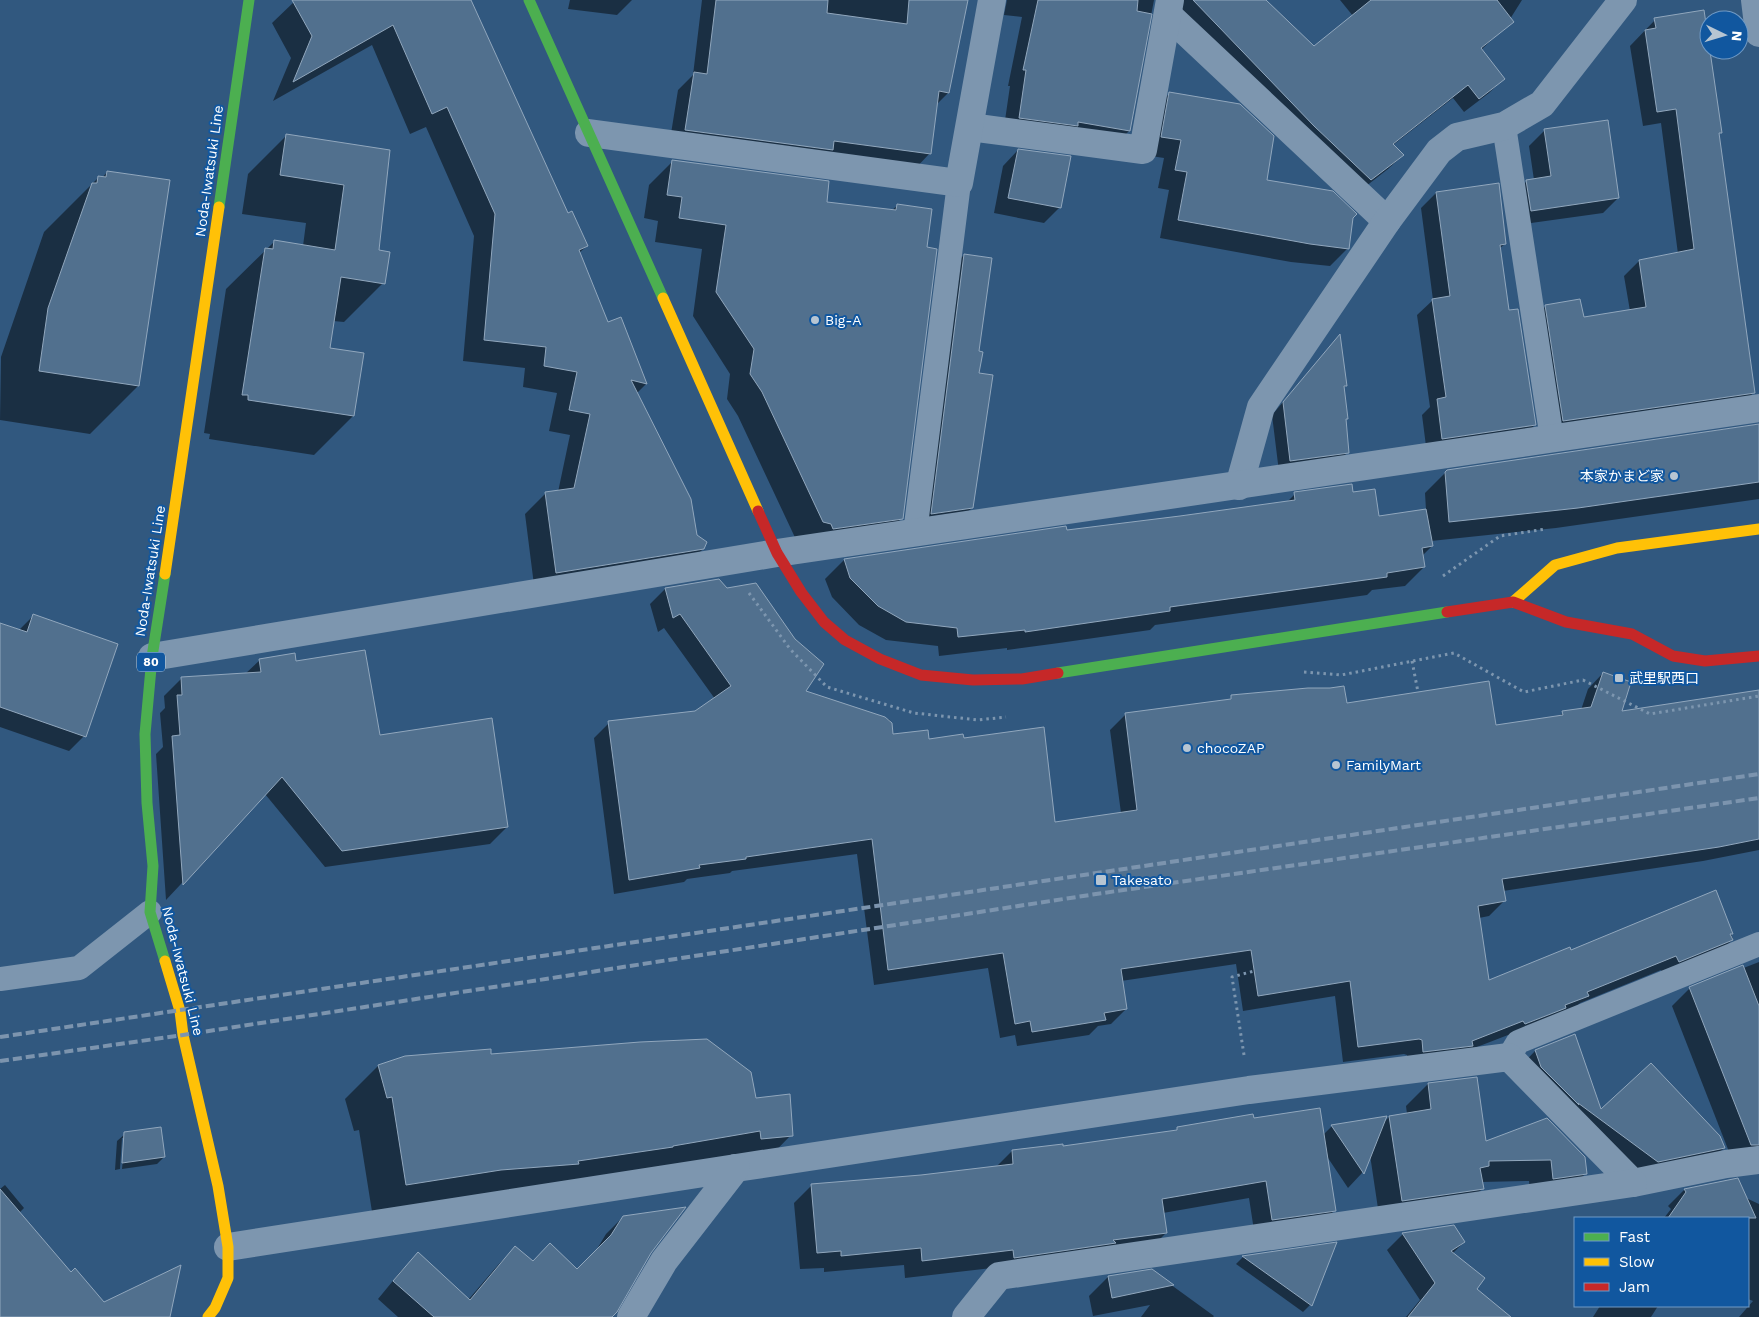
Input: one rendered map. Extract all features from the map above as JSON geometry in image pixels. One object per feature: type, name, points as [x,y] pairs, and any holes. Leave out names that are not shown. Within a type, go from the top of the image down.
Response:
[{"type":"street","name":"Noda-Iwatsuki Line","points":[[208,1317],[215,1308],[228,1278],[228,1247],[218,1186],[180,1011],[150,912],[153,866],[147,804],[145,734],[152,657],[184,454],[249,0]]},
{"type":"street","points":[[529,0],[778,553],[802,592],[824,622],[845,640],[880,659],[921,675],[973,680],[1022,679],[1513,602],[1566,622],[1632,634],[1673,656],[1705,661],[1759,656]]},
{"type":"street","points":[[589,133],[959,183],[992,0]]},
{"type":"street","points":[[1238,486],[1261,407],[1387,221],[1439,152],[1456,137],[1504,126],[1542,104],[1623,0]]},
{"type":"street","points":[[1754,0],[1759,33]]},
{"type":"street","points":[[970,127],[1143,150],[1169,8]]},
{"type":"street","points":[[1169,8],[1387,221]]},
{"type":"street","points":[[152,657],[778,553],[1759,408]]},
{"type":"street","points":[[1513,602],[1555,565],[1617,548],[1759,529]]},
{"type":"street","points":[[228,1247],[1249,1090],[1509,1057],[1633,1183]]},
{"type":"street","points":[[966,1317],[999,1276],[1633,1183],[1726,1164],[1759,1160]]},
{"type":"street","points":[[631,1317],[664,1261],[736,1168]]},
{"type":"lane","points":[[1504,126],[1552,439]]},
{"type":"lane","points":[[915,533],[959,183]]},
{"type":"lane","points":[[0,979],[79,968],[150,912]]},
{"type":"lane","points":[[1509,1057],[1518,1042],[1759,944]]},
{"type":"path","points":[[1441,578],[1500,536],[1548,528]]},
{"type":"path","points":[[1412,661],[1418,692]]},
{"type":"path","points":[[1249,1090],[1232,977],[1254,971]]},
{"type":"building","points":[[292,0],[471,0],[568,213],[572,211],[588,246],[579,250],[608,322],[621,317],[647,384],[631,380],[691,499],[697,535],[707,542],[704,549],[556,573],[545,492],[574,488],[590,414],[569,410],[577,372],[544,366],[546,347],[484,340],[495,214],[447,107],[432,114],[393,25],[293,82],[312,36]]},
{"type":"building","points":[[716,0],[828,0],[827,13],[907,24],[909,0],[968,0],[949,93],[939,91],[931,154],[834,141],[833,150],[685,130],[694,72],[707,74]]},
{"type":"building","points":[[1038,0],[1138,0],[1137,11],[1152,14],[1130,131],[1078,122],[1078,126],[1019,118],[1026,70],[1023,70]]},
{"type":"building","points":[[1193,0],[1266,0],[1314,46],[1371,0],[1497,0],[1514,22],[1481,48],[1505,79],[1479,99],[1468,85],[1393,144],[1404,155],[1371,180],[1314,126]]},
{"type":"building","points":[[1699,11],[1699,60],[1711,60],[1722,133],[1719,133],[1755,393],[1563,421],[1545,305],[1580,299],[1584,317],[1646,307],[1639,260],[1694,249],[1676,109],[1657,112],[1645,30],[1656,28],[1654,18]]},
{"type":"building","points":[[1169,92],[1240,104],[1274,136],[1267,180],[1333,191],[1357,214],[1353,218],[1349,249],[1310,244],[1178,220],[1187,172],[1175,170],[1181,140],[1161,137]]},
{"type":"building","points":[[1608,120],[1619,198],[1531,211],[1526,180],[1551,176],[1544,129]]},
{"type":"building","points":[[286,134],[390,150],[379,250],[390,252],[385,284],[341,277],[330,348],[364,353],[354,416],[248,400],[248,395],[242,395],[265,248],[273,249],[274,240],[335,250],[344,185],[280,175]]},
{"type":"building","points":[[1018,149],[1071,156],[1061,208],[1008,198]]},
{"type":"building","points":[[672,160],[829,181],[827,202],[896,210],[897,204],[932,209],[927,247],[937,249],[903,519],[833,529],[831,524],[823,522],[762,392],[750,374],[754,349],[716,292],[726,225],[679,218],[682,197],[667,195]]},
{"type":"building","points":[[107,171],[170,180],[139,386],[39,371],[48,308],[92,183],[97,183],[98,176],[106,177]]},
{"type":"building","points":[[1499,183],[1506,244],[1500,245],[1509,310],[1518,309],[1536,425],[1442,439],[1437,399],[1446,397],[1432,299],[1450,296],[1436,192]]},
{"type":"building","points":[[964,254],[992,258],[979,351],[983,352],[979,373],[993,375],[973,508],[931,514]]},
{"type":"building","points":[[1340,334],[1347,386],[1344,386],[1348,419],[1346,419],[1349,453],[1290,461],[1283,402]]},
{"type":"building","points":[[1759,424],[1759,482],[1578,508],[1449,522],[1445,472],[1447,470]]},
{"type":"building","points":[[1352,484],[1353,492],[1375,489],[1379,516],[1426,509],[1433,546],[1422,548],[1425,567],[1387,573],[1387,577],[1170,607],[1170,611],[1025,632],[1025,630],[958,637],[957,628],[906,622],[878,606],[850,578],[844,559],[1066,526],[1067,530],[1295,500],[1294,492]]},
{"type":"building","points":[[719,579],[727,588],[756,583],[795,639],[824,664],[806,691],[885,717],[892,723],[893,734],[928,730],[929,739],[963,734],[964,738],[1044,727],[1055,822],[1137,810],[1125,713],[1231,699],[1231,695],[1344,686],[1347,703],[1489,681],[1496,725],[1563,715],[1562,711],[1591,707],[1603,672],[1631,682],[1622,711],[1759,690],[1759,839],[1719,847],[1502,879],[1506,901],[1478,906],[1489,980],[1570,947],[1571,950],[1716,890],[1733,934],[1730,934],[1733,940],[1679,962],[1676,956],[1587,992],[1589,996],[1565,1005],[1566,1008],[1525,1024],[1523,1021],[1472,1041],[1473,1046],[1423,1052],[1422,1040],[1419,1039],[1358,1047],[1350,981],[1258,996],[1251,950],[1121,969],[1127,1009],[1104,1013],[1106,1020],[1032,1032],[1030,1021],[1015,1024],[1003,953],[888,970],[872,839],[746,857],[746,859],[699,865],[700,868],[629,880],[608,721],[695,711],[731,686],[680,614],[673,618],[665,588]]},
{"type":"building","points":[[33,614],[118,644],[86,737],[0,707],[0,623],[27,632]]},
{"type":"building","points":[[365,650],[380,735],[492,718],[508,827],[342,851],[282,777],[183,885],[172,736],[180,735],[177,695],[182,695],[181,677],[261,672],[259,659],[295,653],[296,661]]},
{"type":"building","points":[[1743,965],[1759,1006],[1759,1145],[1751,1145],[1689,987]]},
{"type":"building","points":[[1575,1034],[1601,1109],[1651,1063],[1720,1136],[1725,1148],[1658,1162],[1578,1103],[1579,1105],[1541,1067],[1535,1050]]},
{"type":"building","points":[[707,1039],[751,1072],[756,1098],[790,1094],[793,1136],[761,1139],[760,1131],[673,1147],[578,1161],[579,1164],[501,1170],[406,1185],[392,1097],[387,1098],[378,1065],[405,1056],[491,1049],[491,1054],[640,1042]]},
{"type":"building","points":[[1477,1077],[1486,1141],[1547,1118],[1585,1157],[1587,1174],[1553,1179],[1551,1160],[1489,1161],[1489,1166],[1480,1168],[1484,1189],[1402,1201],[1389,1116],[1431,1109],[1428,1083]]},
{"type":"building","points":[[1320,1108],[1336,1211],[1272,1220],[1266,1181],[1162,1199],[1167,1233],[1113,1240],[1116,1243],[1014,1258],[1013,1250],[922,1261],[921,1248],[841,1256],[841,1251],[817,1253],[811,1184],[921,1175],[1013,1164],[1012,1150],[1063,1144],[1063,1146],[1177,1130],[1177,1127],[1253,1114],[1254,1118]]},
{"type":"building","points":[[1387,1116],[1364,1174],[1331,1125]]},
{"type":"building","points":[[161,1127],[165,1157],[122,1163],[124,1132]]},
{"type":"building","points":[[1738,1178],[1756,1218],[1669,1217],[1686,1192],[1684,1189]]},
{"type":"building","points":[[0,1189],[71,1272],[75,1268],[104,1302],[181,1265],[170,1317],[0,1317]]},
{"type":"building","points":[[686,1207],[651,1253],[617,1312],[612,1317],[434,1317],[393,1281],[418,1252],[470,1300],[515,1246],[533,1261],[550,1243],[577,1269],[611,1235],[623,1216]]},
{"type":"building","points":[[1454,1225],[1465,1242],[1451,1251],[1485,1278],[1477,1289],[1511,1317],[1408,1317],[1435,1283],[1402,1233]]},
{"type":"building","points":[[1337,1242],[1312,1306],[1242,1256]]},
{"type":"building","points":[[1152,1269],[1174,1285],[1112,1298],[1108,1276]]},
{"type":"railway","points":[[0,1037],[1759,774]]},
{"type":"railway","points":[[0,1061],[183,1035],[1096,894],[1759,798]]},
{"type":"traffic: fast","points":[[219,207],[249,0]]},
{"type":"traffic: fast","points":[[529,0],[663,298]]},
{"type":"traffic: fast","points":[[165,574],[152,657],[145,734],[147,803],[153,866],[150,912],[165,961]]},
{"type":"traffic: fast","points":[[1058,673],[1447,612]]},
{"type":"traffic: slow","points":[[165,574],[219,207]]},
{"type":"traffic: slow","points":[[663,298],[758,511]]},
{"type":"traffic: slow","points":[[1513,602],[1555,565],[1617,548],[1759,529]]},
{"type":"traffic: slow","points":[[165,961],[180,1011],[183,1035],[218,1186],[228,1247],[228,1278],[215,1308],[208,1317]]},
{"type":"traffic: jam","points":[[758,511],[777,553],[801,592],[824,622],[845,640],[880,659],[921,675],[973,680],[1022,679],[1058,673]]},
{"type":"traffic: jam","points":[[1447,612],[1513,602],[1566,622],[1632,634],[1673,656],[1705,661],[1759,656]]},
{"type":"place","name":"Big-A","points":[[815,320]]},
{"type":"place","name":"本家かまど家","points":[[1674,476]]},
{"type":"place","name":"武里駅西口","points":[[1619,678]]},
{"type":"place","name":"chocoZAP","points":[[1187,748]]},
{"type":"place","name":"FamilyMart","points":[[1336,765]]},
{"type":"place","name":"Takesato","points":[[1101,880]]}]
